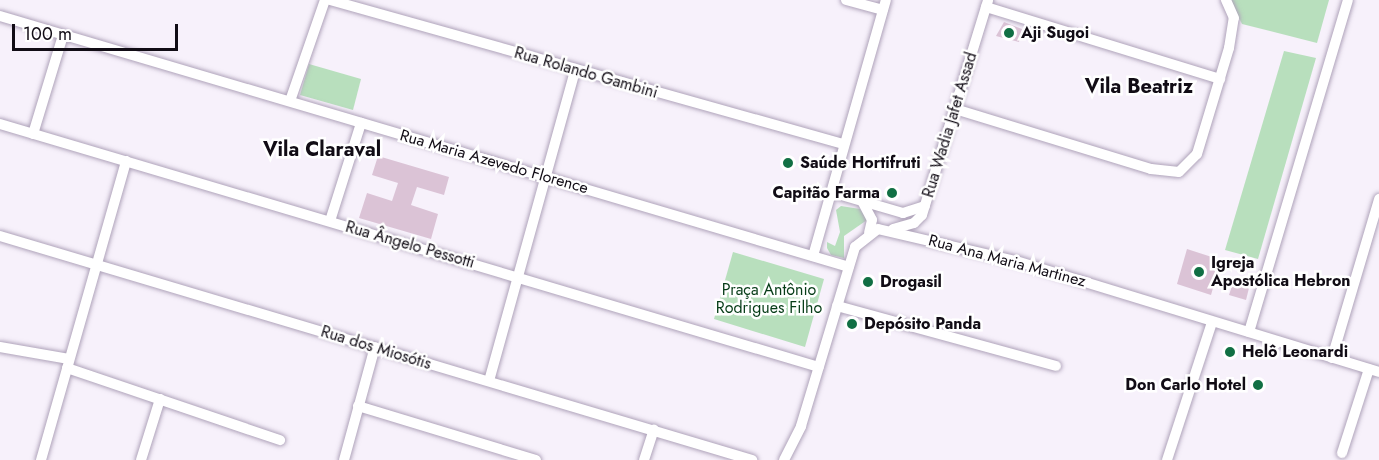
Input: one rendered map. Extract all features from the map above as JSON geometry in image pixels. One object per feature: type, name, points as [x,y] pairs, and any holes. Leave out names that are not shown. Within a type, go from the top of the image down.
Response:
[{"type":"street","points":[[290,100],[325,0]]},
{"type":"street","name":"Rua Rolando Gambini","points":[[330,0],[843,144]]},
{"type":"street","points":[[813,256],[843,144],[885,5],[846,0]]},
{"type":"street","points":[[955,109],[1151,169],[1179,172],[1197,154],[1220,79],[1234,25],[1226,0]]},
{"type":"street","points":[[1249,332],[1348,0]]},
{"type":"street","points":[[987,4],[1220,79]]},
{"type":"street","name":"Rua Wadia Jafet Assad","points":[[890,230],[918,221],[925,206],[987,4]]},
{"type":"street","name":"Rua Maria Azevedo Florence","points":[[0,16],[849,267]]},
{"type":"street","points":[[33,134],[63,34]]},
{"type":"street","points":[[489,381],[575,70]]},
{"type":"street","points":[[330,221],[362,123]]},
{"type":"street","name":"Rua Ângelo Pessotti","points":[[0,124],[819,367]]},
{"type":"street","points":[[41,460],[126,161]]},
{"type":"street","points":[[831,192],[903,213],[925,206]]},
{"type":"street","points":[[1332,358],[1379,199]]},
{"type":"street","points":[[783,460],[801,426],[855,247],[869,233],[872,220],[862,201]]},
{"type":"street","name":"Rua Ana Maria Martinez","points":[[869,233],[890,230],[1016,261],[1374,371]]},
{"type":"street","name":"Rua dos Miosótis","points":[[0,236],[752,460]]},
{"type":"street","points":[[837,306],[1056,366]]},
{"type":"street","points":[[1167,460],[1212,322]]},
{"type":"street","points":[[0,347],[68,363],[160,399],[280,440]]},
{"type":"street","points":[[344,460],[375,347]]},
{"type":"street","points":[[1342,453],[1374,371]]},
{"type":"street","points":[[141,460],[160,399]]},
{"type":"street","points":[[358,406],[536,460]]},
{"type":"street","points":[[644,460],[654,430]]},
{"type":"green space","points":[[1230,0],[1329,0],[1317,43],[1242,24]]},
{"type":"green space","points":[[1284,51],[1316,58],[1258,259],[1225,250]]},
{"type":"green space","points":[[309,64],[361,79],[353,110],[300,95]]},
{"type":"green space","points":[[841,206],[860,209],[867,220],[844,236],[844,258],[831,255],[827,248],[827,242],[835,246],[840,232],[836,210]]},
{"type":"green space","name":"Praça Antônio Rodrigues Filho","points":[[733,252],[824,279],[805,347],[714,319]]},
{"type":"building","name":"Aji Sugoi","points":[[1004,22],[1022,29],[1019,42],[996,36]]},
{"type":"building","points":[[378,156],[449,177],[444,195],[417,187],[411,205],[438,214],[431,239],[359,218],[367,193],[392,201],[398,183],[372,175]]},
{"type":"building","name":"Igreja Apostólica Hebron","points":[[1187,249],[1221,260],[1211,295],[1177,284]]},
{"type":"building","points":[[1233,283],[1249,288],[1246,300],[1229,295]]},
{"type":"place","name":"Aji Sugoi","points":[[1009,33]]},
{"type":"place","name":"Saúde Hortifruti","points":[[788,163]]},
{"type":"place","name":"Capitão Farma","points":[[892,193]]},
{"type":"place","name":"Igreja Apostólica Hebron","points":[[1199,272]]},
{"type":"place","name":"Drogasil","points":[[868,282]]},
{"type":"place","name":"Depósito Panda","points":[[852,324]]},
{"type":"place","name":"Helô Leonardi","points":[[1230,352]]},
{"type":"place","name":"Don Carlo Hotel","points":[[1258,385]]},
{"type":"district","name":"Vila Beatriz","points":[[1139,86]]},
{"type":"district","name":"Vila Claraval","points":[[322,149]]}]
